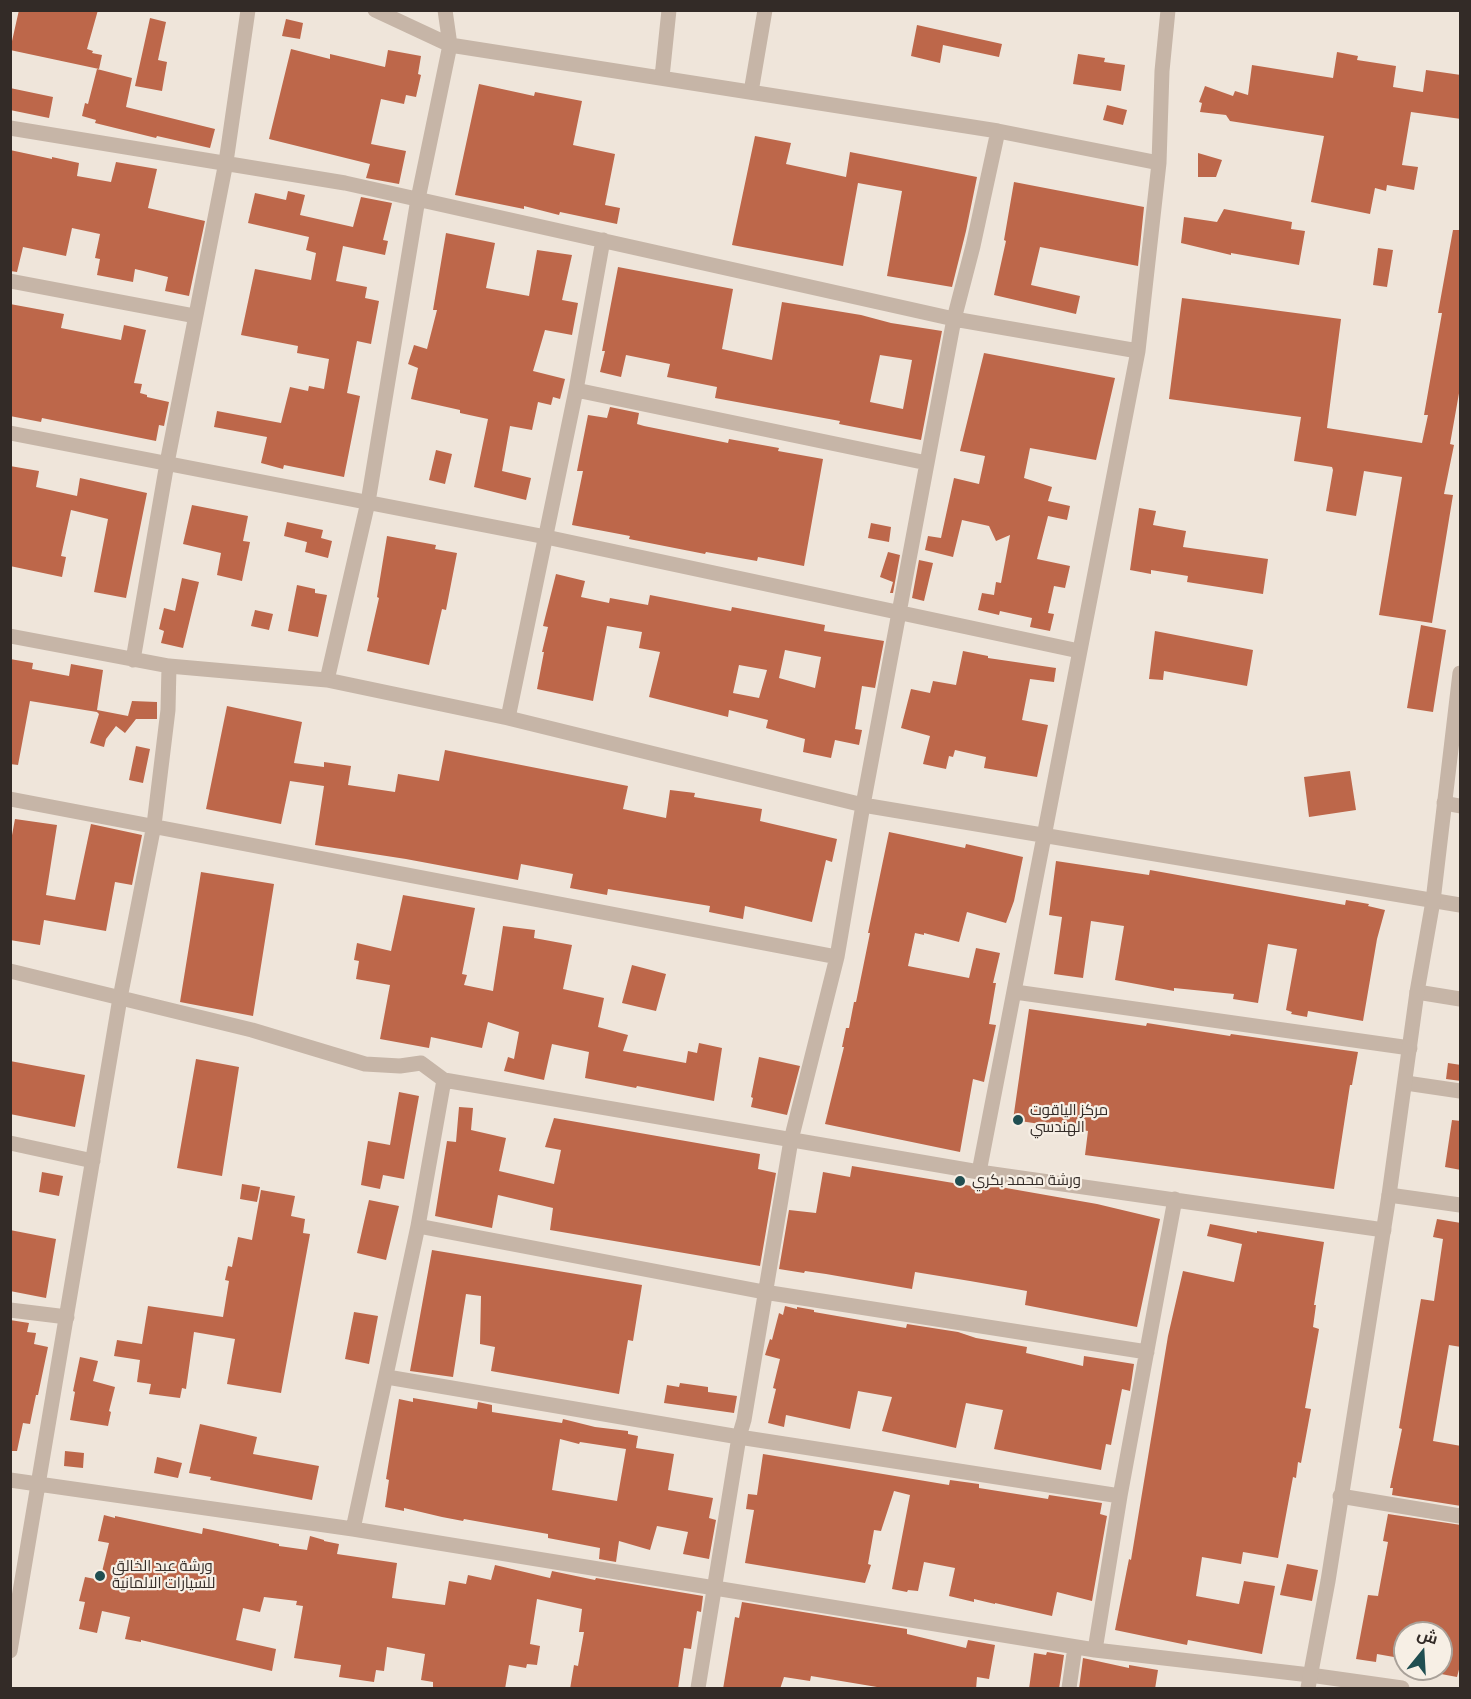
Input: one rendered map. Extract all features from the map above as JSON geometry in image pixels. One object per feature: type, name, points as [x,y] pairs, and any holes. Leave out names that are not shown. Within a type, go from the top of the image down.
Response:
[{"type":"street","points":[[133,660],[166,463],[226,162],[248,10]]},
{"type":"street","points":[[375,10],[450,45],[998,131],[1159,163]]},
{"type":"street","points":[[327,680],[368,502],[418,200],[450,45],[445,10]]},
{"type":"street","points":[[662,77],[669,10]]},
{"type":"street","points":[[751,92],[765,10]]},
{"type":"street","points":[[979,1172],[1138,351],[1159,163],[1162,71],[1168,10]]},
{"type":"street","points":[[10,128],[345,183],[954,319],[1138,351]]},
{"type":"street","points":[[698,1689],[791,1140],[837,957],[954,319],[973,246],[998,131]]},
{"type":"street","points":[[508,718],[576,390],[603,240]]},
{"type":"street","points":[[10,280],[195,316]]},
{"type":"street","points":[[576,390],[927,463]]},
{"type":"street","points":[[10,433],[546,537],[1079,651]]},
{"type":"street","points":[[10,636],[170,666],[327,680],[508,718],[863,806],[1461,905]]},
{"type":"street","points":[[10,1651],[40,1484],[120,998],[154,825],[168,710],[170,666]]},
{"type":"street","points":[[1309,1682],[1328,1581],[1384,1230],[1432,901],[1457,719],[1461,673]]},
{"type":"street","points":[[10,799],[837,957]]},
{"type":"street","points":[[1444,803],[1461,806]]},
{"type":"street","points":[[10,971],[252,1030],[364,1064],[400,1066],[421,1063],[444,1080],[979,1172],[1384,1230]]},
{"type":"street","points":[[1015,992],[1410,1048]]},
{"type":"street","points":[[1417,992],[1461,999]]},
{"type":"street","points":[[354,1529],[418,1226],[444,1080]]},
{"type":"street","points":[[1406,1083],[1461,1091]]},
{"type":"street","points":[[10,1143],[93,1161]]},
{"type":"street","points":[[1389,1195],[1461,1205]]},
{"type":"street","points":[[1095,1650],[1119,1496],[1175,1199]]},
{"type":"street","points":[[418,1226],[764,1292],[1147,1352]]},
{"type":"street","points":[[10,1310],[67,1317]]},
{"type":"street","points":[[387,1377],[739,1437],[1119,1496]]},
{"type":"street","points":[[10,1480],[354,1529],[1075,1647],[1309,1682],[1402,1689]]},
{"type":"street","points":[[1340,1496],[1461,1516]]},
{"type":"street","points":[[1069,1689],[1075,1647]]},
{"type":"building","points":[[19,10],[98,10],[87,49],[93,51],[92,53],[102,55],[99,69],[10,50]]},
{"type":"building","points":[[150,18],[166,22],[158,60],[167,62],[162,91],[135,86]]},
{"type":"building","points":[[286,19],[303,23],[300,39],[282,36]]},
{"type":"building","points":[[917,25],[1002,44],[999,57],[943,45],[940,63],[911,56]]},
{"type":"building","points":[[291,49],[330,59],[330,54],[385,67],[388,50],[421,56],[418,74],[421,75],[416,97],[406,95],[404,104],[381,99],[371,144],[406,151],[399,184],[366,178],[370,164],[269,139]]},
{"type":"building","points":[[1337,52],[1358,56],[1357,60],[1396,66],[1393,87],[1423,92],[1426,70],[1461,75],[1461,119],[1411,112],[1402,165],[1418,167],[1414,190],[1387,185],[1386,191],[1375,188],[1370,214],[1311,202],[1324,136],[1230,121],[1226,115],[1200,112],[1202,103],[1199,102],[1205,86],[1233,96],[1235,91],[1248,95],[1252,65],[1333,78]]},
{"type":"building","points":[[1078,54],[1105,58],[1104,62],[1125,65],[1121,91],[1073,84]]},
{"type":"building","points":[[97,69],[132,78],[126,107],[215,129],[210,148],[95,123],[96,120],[82,116],[85,103],[88,104]]},
{"type":"building","points":[[479,84],[534,96],[535,92],[582,101],[573,145],[615,154],[605,205],[620,208],[617,224],[455,195]]},
{"type":"building","points":[[10,88],[53,97],[49,118],[10,110]]},
{"type":"building","points":[[1107,105],[1127,110],[1123,125],[1103,120]]},
{"type":"building","points":[[755,136],[791,143],[786,164],[846,177],[850,152],[977,177],[952,287],[887,276],[902,191],[858,183],[843,266],[732,245]]},
{"type":"building","points":[[10,150],[79,163],[77,176],[111,182],[116,162],[157,169],[148,208],[205,221],[189,296],[165,291],[168,277],[135,269],[133,282],[97,275],[100,259],[95,258],[100,234],[72,228],[66,256],[23,247],[17,272],[10,271]]},
{"type":"building","points":[[1198,153],[1222,160],[1216,177],[1198,177]]},
{"type":"building","points":[[1014,182],[1144,207],[1138,266],[1040,247],[1031,285],[1080,296],[1076,314],[994,295],[1006,241],[1004,240]]},
{"type":"building","points":[[288,191],[305,195],[300,215],[353,227],[361,197],[392,203],[383,240],[388,241],[385,255],[343,246],[336,281],[367,287],[365,298],[379,301],[371,344],[357,341],[347,393],[360,396],[344,477],[284,465],[283,469],[261,463],[267,437],[214,427],[217,411],[281,423],[290,387],[308,391],[309,386],[324,389],[329,359],[297,353],[298,346],[241,335],[255,269],[311,280],[316,253],[306,250],[309,237],[248,223],[255,193],[286,200]]},
{"type":"building","points":[[1224,209],[1292,222],[1291,229],[1305,231],[1299,265],[1231,253],[1231,255],[1181,243],[1184,217],[1217,222]]},
{"type":"building","points":[[1453,230],[1461,230],[1461,382],[1450,444],[1454,445],[1444,494],[1453,495],[1432,623],[1379,615],[1402,477],[1364,471],[1356,516],[1326,511],[1332,467],[1294,461],[1301,417],[1169,399],[1182,298],[1341,319],[1327,428],[1422,443],[1428,415],[1424,415],[1442,313],[1438,313]]},
{"type":"building","points":[[446,233],[495,243],[486,288],[529,296],[537,250],[572,255],[562,300],[578,303],[572,335],[545,330],[533,371],[565,379],[560,399],[553,397],[551,405],[538,402],[532,430],[510,426],[502,471],[531,478],[526,500],[474,487],[488,419],[411,399],[418,368],[408,364],[414,345],[427,349],[437,310],[433,310]]},
{"type":"building","points":[[1378,248],[1393,250],[1387,287],[1373,285]]},
{"type":"building","points":[[618,267],[733,289],[722,349],[772,360],[782,302],[942,331],[921,440],[839,424],[840,421],[715,398],[717,387],[667,377],[670,364],[626,355],[621,377],[600,372],[605,351],[602,351]],"holes":[[[880,355],[912,360],[903,409],[870,402]]]},
{"type":"building","points":[[10,304],[64,314],[61,328],[121,340],[124,325],[146,330],[134,383],[142,384],[140,393],[147,397],[169,402],[164,426],[159,425],[156,441],[42,418],[41,422],[10,416]]},
{"type":"building","points":[[984,353],[1115,378],[1096,460],[1030,448],[1024,478],[1052,487],[1048,501],[1070,506],[1067,520],[1048,516],[1037,559],[1070,566],[1065,588],[1054,586],[1048,613],[1054,614],[1050,631],[1030,627],[1032,618],[1000,611],[999,615],[978,610],[982,593],[994,595],[996,582],[1001,583],[1010,535],[996,541],[989,526],[962,520],[953,557],[925,550],[928,536],[941,538],[954,478],[979,484],[985,456],[960,451]]},
{"type":"building","points":[[610,407],[639,413],[637,424],[644,426],[728,443],[729,439],[779,448],[778,451],[823,459],[804,566],[758,557],[757,561],[706,552],[705,554],[572,525],[583,471],[577,471],[588,415],[607,418]]},
{"type":"building","points":[[436,450],[452,454],[445,484],[429,480]]},
{"type":"building","points":[[10,466],[39,471],[36,487],[77,496],[80,478],[147,493],[126,598],[94,592],[108,519],[71,510],[61,556],[66,557],[62,577],[10,566]]},
{"type":"building","points":[[192,505],[248,516],[243,541],[250,542],[242,581],[217,575],[221,553],[183,544]]},
{"type":"building","points":[[1139,508],[1156,511],[1153,525],[1186,531],[1183,547],[1268,559],[1263,594],[1187,582],[1188,576],[1151,570],[1151,574],[1130,570]]},
{"type":"building","points":[[287,522],[323,530],[321,538],[332,541],[328,558],[305,552],[307,542],[284,536]]},
{"type":"building","points":[[871,523],[891,527],[889,542],[868,538]]},
{"type":"building","points":[[387,536],[436,545],[435,549],[457,553],[446,610],[442,609],[429,665],[367,651],[379,598],[377,597]]},
{"type":"building","points":[[888,552],[900,555],[893,593],[890,593],[893,582],[880,577]]},
{"type":"building","points":[[919,560],[933,563],[924,601],[912,598]]},
{"type":"building","points":[[556,574],[585,581],[581,597],[609,603],[610,598],[648,605],[650,595],[731,611],[732,607],[825,625],[824,631],[884,641],[875,688],[862,686],[855,729],[862,730],[859,745],[835,740],[831,758],[803,752],[805,739],[766,728],[768,720],[729,710],[728,717],[649,697],[660,652],[639,648],[642,632],[607,626],[593,701],[537,689],[548,627],[543,626]],"holes":[[[785,650],[821,657],[815,688],[779,678]],[[739,665],[767,670],[759,698],[733,693]]]},
{"type":"building","points":[[182,578],[199,582],[183,648],[161,643],[164,631],[159,629],[164,608],[175,611]]},
{"type":"building","points":[[297,585],[315,589],[315,593],[327,595],[318,637],[288,631]]},
{"type":"building","points":[[255,610],[273,614],[269,630],[251,626]]},
{"type":"building","points":[[1421,625],[1446,630],[1433,712],[1407,708]]},
{"type":"building","points":[[1155,631],[1253,650],[1247,686],[1164,671],[1163,680],[1149,679]]},
{"type":"building","points":[[963,651],[988,656],[988,658],[1056,668],[1054,682],[1030,679],[1022,720],[1048,725],[1037,777],[984,768],[986,757],[955,750],[953,757],[949,756],[946,769],[923,764],[930,736],[901,728],[911,689],[930,693],[933,681],[956,685]]},
{"type":"building","points":[[10,659],[33,663],[32,669],[69,676],[71,664],[103,670],[97,710],[128,716],[132,701],[157,702],[157,719],[136,719],[125,733],[116,726],[106,739],[104,747],[90,743],[99,714],[97,712],[30,701],[18,765],[10,764]]},
{"type":"building","points":[[227,706],[302,722],[294,763],[324,767],[324,762],[351,766],[348,785],[395,792],[398,774],[439,781],[445,750],[628,786],[623,809],[666,818],[670,790],[695,793],[694,797],[762,809],[760,821],[837,839],[832,862],[826,860],[812,922],[745,906],[743,919],[709,912],[710,906],[608,889],[607,895],[570,888],[573,874],[521,864],[518,880],[315,845],[324,786],[290,781],[281,824],[206,809]]},
{"type":"building","points":[[136,746],[150,749],[143,783],[129,780]]},
{"type":"building","points":[[1350,771],[1356,810],[1309,817],[1304,777]]},
{"type":"building","points":[[15,819],[57,825],[46,895],[75,900],[91,824],[142,835],[132,885],[115,882],[106,931],[44,920],[40,945],[10,940],[10,846]]},
{"type":"building","points":[[889,832],[965,848],[966,844],[1023,857],[1014,901],[1006,923],[967,912],[959,942],[924,933],[924,935],[915,933],[908,966],[969,978],[976,948],[1000,953],[993,983],[996,983],[989,1024],[996,1025],[984,1082],[973,1079],[960,1152],[825,1124],[844,1047],[842,1047],[846,1028],[849,1028],[854,1002],[856,1002]]},
{"type":"building","points":[[1056,861],[1149,875],[1150,870],[1345,905],[1346,900],[1369,904],[1368,906],[1385,910],[1377,939],[1363,1021],[1308,1011],[1307,1017],[1291,1014],[1292,1012],[1286,1010],[1297,949],[1268,944],[1258,1003],[1233,999],[1234,994],[1174,988],[1174,991],[1115,980],[1124,926],[1091,921],[1083,978],[1054,974],[1062,917],[1049,915]]},
{"type":"building","points":[[201,872],[274,884],[253,1016],[180,1002]]},
{"type":"building","points":[[403,895],[475,908],[462,974],[467,975],[464,985],[493,991],[503,926],[535,930],[534,938],[572,945],[563,989],[604,998],[598,1027],[628,1035],[623,1051],[686,1063],[688,1051],[697,1053],[699,1043],[722,1048],[714,1101],[585,1078],[589,1052],[552,1044],[544,1080],[504,1071],[508,1057],[514,1059],[519,1032],[488,1022],[482,1048],[431,1037],[429,1048],[380,1039],[390,985],[356,979],[359,961],[354,960],[357,943],[391,951]]},
{"type":"building","points":[[632,965],[666,974],[656,1011],[622,1003]]},
{"type":"building","points":[[1029,1009],[1358,1052],[1352,1085],[1350,1085],[1334,1189],[1085,1155],[1088,1131],[1013,1120]]},
{"type":"building","points":[[759,1057],[800,1066],[787,1115],[751,1107]]},
{"type":"building","points":[[196,1059],[239,1067],[222,1176],[177,1168]]},
{"type":"building","points":[[10,1061],[85,1075],[75,1127],[10,1114]]},
{"type":"building","points":[[1448,1063],[1461,1065],[1461,1081],[1446,1079]]},
{"type":"building","points":[[399,1092],[419,1096],[404,1179],[383,1175],[380,1189],[361,1185],[368,1141],[390,1145]]},
{"type":"building","points":[[459,1107],[473,1108],[471,1130],[506,1138],[499,1171],[554,1184],[561,1150],[545,1147],[554,1118],[760,1154],[758,1169],[776,1173],[760,1266],[550,1230],[553,1208],[498,1195],[492,1228],[435,1216],[447,1141],[456,1142]]},
{"type":"building","points":[[1452,1120],[1461,1121],[1461,1170],[1445,1167]]},
{"type":"building","points":[[852,1166],[989,1189],[989,1185],[1097,1204],[1160,1219],[1137,1327],[1025,1305],[1027,1291],[915,1272],[912,1289],[826,1274],[779,1269],[789,1210],[816,1213],[823,1172],[850,1177]]},
{"type":"building","points":[[42,1172],[63,1176],[59,1196],[39,1192]]},
{"type":"building","points":[[242,1184],[260,1187],[257,1202],[240,1199]]},
{"type":"building","points":[[261,1190],[295,1196],[291,1216],[305,1219],[303,1233],[310,1234],[281,1393],[227,1384],[235,1339],[194,1332],[186,1389],[182,1388],[180,1398],[149,1394],[151,1384],[137,1382],[140,1360],[114,1356],[117,1340],[142,1344],[148,1306],[223,1317],[229,1281],[225,1280],[228,1266],[232,1267],[238,1237],[252,1240]]},
{"type":"building","points":[[369,1200],[399,1206],[386,1260],[357,1253]]},
{"type":"building","points":[[1437,1219],[1461,1223],[1461,1347],[1449,1345],[1433,1441],[1461,1446],[1461,1506],[1392,1495],[1393,1488],[1390,1488],[1402,1429],[1399,1428],[1421,1299],[1434,1301],[1443,1239],[1433,1237]]},
{"type":"building","points":[[1210,1224],[1324,1242],[1314,1305],[1316,1305],[1313,1327],[1319,1329],[1305,1408],[1311,1409],[1301,1463],[1298,1462],[1296,1478],[1293,1477],[1278,1558],[1243,1552],[1241,1564],[1202,1557],[1196,1596],[1239,1604],[1244,1581],[1275,1586],[1262,1654],[1188,1640],[1187,1645],[1115,1630],[1129,1559],[1131,1560],[1168,1336],[1183,1271],[1234,1282],[1242,1244],[1207,1236]]},
{"type":"building","points":[[10,1230],[56,1239],[46,1298],[10,1291]]},
{"type":"building","points":[[432,1250],[642,1285],[633,1341],[628,1340],[619,1394],[491,1371],[495,1347],[480,1344],[481,1296],[466,1294],[453,1377],[410,1371]]},
{"type":"building","points":[[785,1306],[906,1328],[907,1324],[958,1332],[976,1338],[1027,1347],[1026,1353],[1083,1366],[1084,1356],[1134,1364],[1130,1391],[1122,1389],[1111,1445],[1106,1444],[1101,1470],[994,1449],[1003,1410],[966,1403],[956,1448],[882,1431],[892,1397],[858,1391],[850,1429],[786,1415],[784,1427],[768,1423],[780,1359],[765,1355],[770,1339],[772,1340],[779,1313],[783,1315]]},
{"type":"building","points":[[354,1312],[378,1316],[369,1364],[345,1359]]},
{"type":"building","points":[[10,1320],[29,1323],[27,1332],[36,1333],[34,1344],[48,1347],[30,1424],[23,1423],[17,1451],[10,1451]]},
{"type":"building","points":[[80,1357],[98,1361],[93,1381],[115,1387],[108,1426],[70,1420]]},
{"type":"building","points":[[680,1383],[708,1387],[708,1392],[737,1396],[734,1413],[664,1403],[667,1385],[679,1387]]},
{"type":"building","points":[[413,1398],[477,1409],[478,1402],[492,1405],[492,1412],[562,1423],[563,1419],[595,1427],[628,1431],[628,1434],[638,1436],[636,1448],[674,1454],[668,1490],[713,1498],[709,1518],[716,1520],[709,1559],[683,1554],[688,1532],[657,1526],[650,1550],[619,1541],[616,1562],[599,1559],[600,1548],[548,1538],[548,1534],[464,1519],[463,1521],[404,1508],[404,1511],[385,1507],[389,1480],[386,1479],[399,1399],[413,1402]],"holes":[[[560,1439],[579,1444],[580,1442],[626,1449],[617,1501],[552,1490]]]},
{"type":"building","points":[[200,1424],[257,1437],[253,1454],[319,1466],[312,1500],[210,1480],[211,1477],[189,1473]]},
{"type":"building","points":[[65,1451],[84,1453],[83,1468],[64,1466]]},
{"type":"building","points":[[763,1454],[949,1485],[950,1480],[979,1484],[979,1488],[1048,1499],[1049,1495],[1102,1503],[1100,1514],[1107,1516],[1092,1601],[1057,1592],[1052,1616],[974,1599],[974,1602],[949,1596],[955,1568],[924,1562],[918,1591],[908,1590],[907,1592],[892,1589],[910,1495],[894,1491],[881,1531],[874,1530],[868,1564],[871,1565],[865,1583],[745,1563],[754,1510],[746,1509],[748,1494],[757,1495]]},
{"type":"building","points":[[157,1457],[182,1463],[178,1478],[154,1473]]},
{"type":"building","points":[[1388,1514],[1461,1525],[1461,1662],[1457,1677],[1453,1676],[1453,1621],[1393,1621],[1393,1657],[1377,1654],[1376,1662],[1356,1659],[1368,1595],[1378,1596],[1388,1542],[1383,1541]]},
{"type":"building","points":[[104,1515],[202,1534],[203,1528],[279,1544],[279,1546],[307,1550],[310,1536],[339,1544],[337,1554],[397,1563],[392,1598],[445,1605],[449,1581],[466,1584],[468,1575],[491,1580],[495,1565],[550,1578],[552,1571],[595,1580],[596,1578],[703,1596],[701,1612],[697,1611],[691,1649],[684,1648],[678,1689],[570,1689],[574,1665],[578,1666],[584,1632],[579,1632],[582,1609],[537,1599],[530,1644],[540,1646],[537,1665],[527,1664],[526,1668],[509,1665],[505,1689],[433,1689],[433,1682],[421,1680],[425,1654],[387,1647],[384,1671],[376,1670],[374,1682],[339,1677],[341,1665],[294,1658],[303,1606],[296,1605],[297,1601],[264,1597],[260,1612],[243,1608],[236,1640],[276,1649],[272,1671],[141,1640],[141,1642],[125,1639],[130,1617],[102,1611],[97,1633],[79,1629],[85,1602],[79,1601],[85,1577],[100,1580],[109,1543],[98,1541]]},
{"type":"building","points":[[1287,1564],[1318,1570],[1312,1601],[1280,1595]]},
{"type":"building","points":[[742,1602],[907,1629],[907,1634],[966,1648],[968,1640],[995,1645],[989,1679],[977,1677],[976,1689],[877,1689],[877,1687],[811,1676],[810,1681],[784,1677],[780,1689],[723,1689],[735,1617],[739,1618]]},
{"type":"building","points":[[1047,1652],[1064,1655],[1059,1689],[1029,1689],[1034,1653],[1046,1655]]},
{"type":"building","points":[[1083,1658],[1129,1668],[1129,1665],[1158,1670],[1155,1689],[1079,1689]]},
{"type":"place","name":"مركز الياقوت الهندسي","points":[[1018,1120]]},
{"type":"place","name":"ورشة محمد بكري","points":[[960,1181]]},
{"type":"place","name":"ورشة عبد الخالق للسيارات الالمانية","points":[[100,1576]]}]
